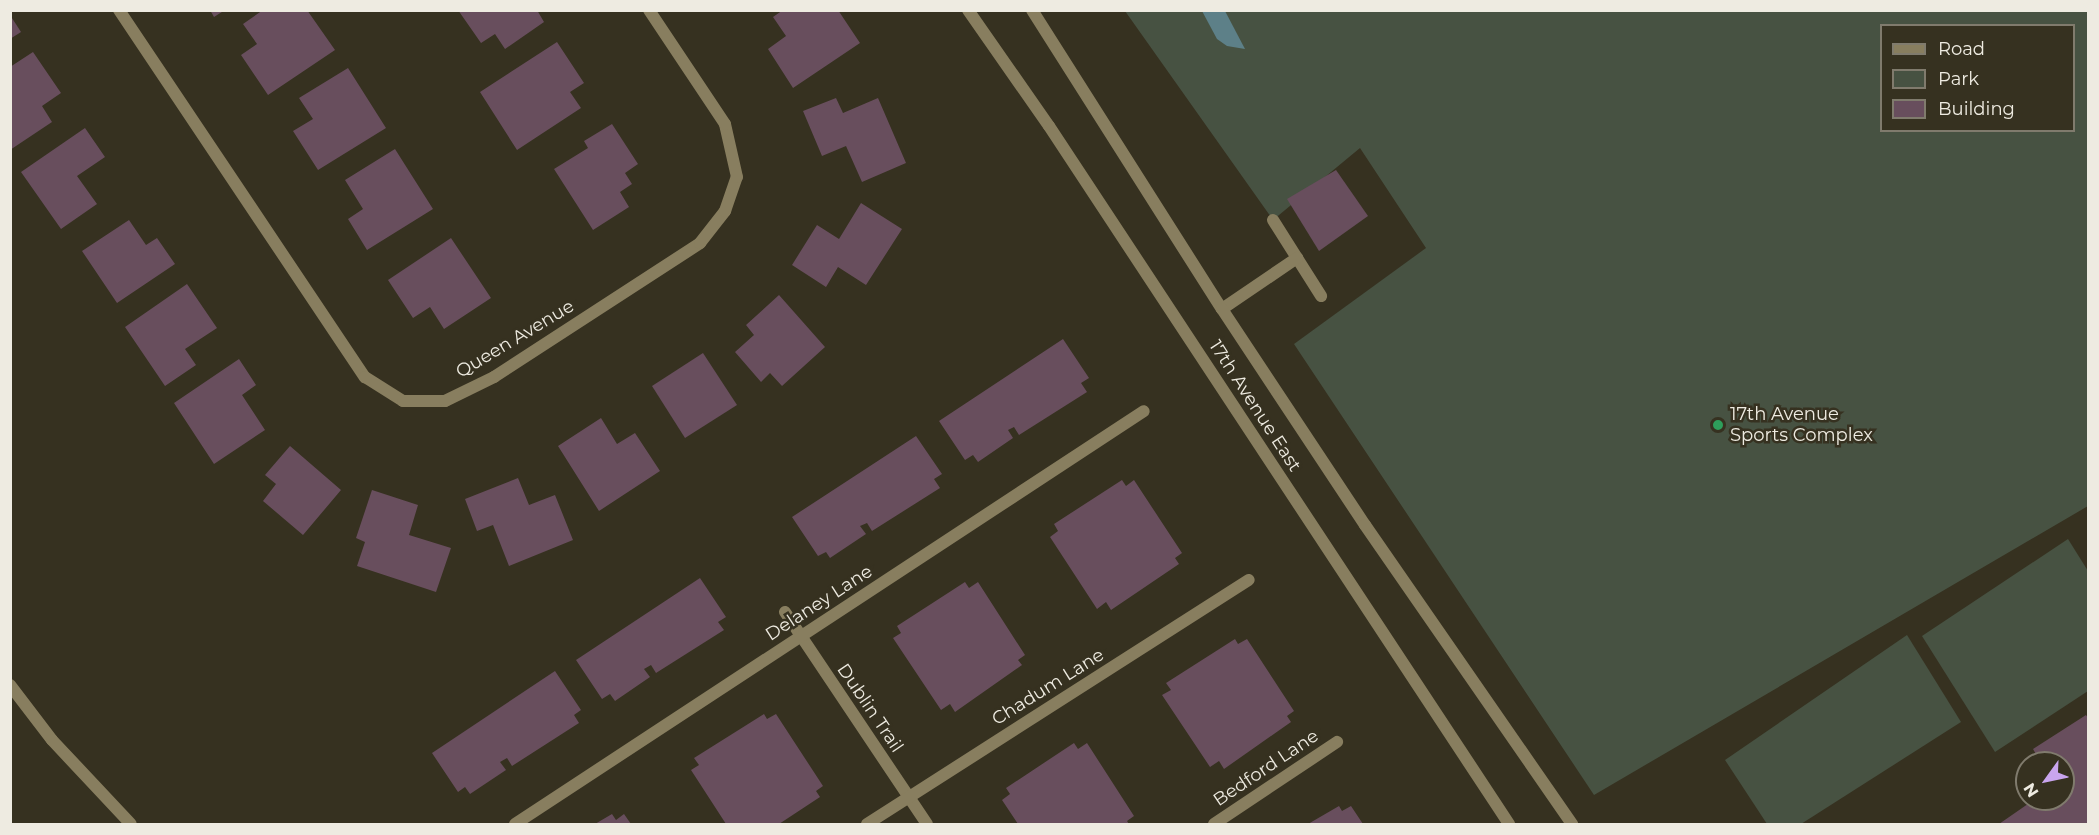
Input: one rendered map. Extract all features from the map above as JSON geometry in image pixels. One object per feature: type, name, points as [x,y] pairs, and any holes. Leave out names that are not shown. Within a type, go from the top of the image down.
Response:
[{"type":"street","name":"Queen Avenue","points":[[119,10],[365,377],[403,401],[445,401],[494,376],[700,243],[725,211],[737,177],[725,124],[649,10]]},
{"type":"street","name":"17th Avenue East","points":[[968,10],[1049,126],[1509,825]]},
{"type":"street","name":"17th Avenue East","points":[[1032,10],[1222,309],[1371,534],[1572,825]]},
{"type":"street","points":[[1273,220],[1321,296]]},
{"type":"street","points":[[1222,309],[1297,258]]},
{"type":"street","name":"Delaney Lane","points":[[515,825],[1144,411]]},
{"type":"street","name":"Chadum Lane","points":[[867,825],[908,796],[1249,580]]},
{"type":"street","name":"Dublin Trail","points":[[785,612],[927,825]]},
{"type":"street","points":[[10,685],[15,699],[131,825]]},
{"type":"street","name":"Bedford Lane","points":[[1214,825],[1337,742]]},
{"type":"green space","name":"17th Avenue Sports Complex","points":[[1125,11],[2088,11],[2088,506],[1594,795],[1294,344],[1426,248],[1360,148],[1273,220]]},
{"type":"green space","points":[[2068,539],[2088,571],[2088,691],[1995,752],[1922,636]]},
{"type":"green space","points":[[1907,635],[1961,722],[1801,824],[1767,824],[1725,760]]},
{"type":"water","points":[[1202,11],[1225,11],[1245,49],[1227,46],[1217,39]]},
{"type":"building","points":[[210,10],[225,10],[214,17]]},
{"type":"building","points":[[263,10],[307,10],[335,50],[268,95],[241,55],[257,44],[243,24]]},
{"type":"building","points":[[458,10],[537,10],[544,22],[505,49],[495,34],[481,43]]},
{"type":"building","points":[[783,10],[838,10],[860,43],[793,88],[768,49],[786,36],[773,17]]},
{"type":"building","points":[[10,15],[21,32],[10,39]]},
{"type":"building","points":[[557,42],[584,83],[570,92],[581,108],[517,150],[480,92]]},
{"type":"building","points":[[33,52],[61,93],[42,106],[52,122],[10,150],[10,67]]},
{"type":"building","points":[[348,68],[386,128],[318,170],[293,131],[313,119],[299,98]]},
{"type":"building","points":[[836,98],[843,113],[878,98],[906,163],[862,182],[846,146],[822,156],[803,111]]},
{"type":"building","points":[[612,124],[638,164],[625,173],[632,184],[620,192],[629,207],[593,230],[554,169],[588,148],[584,141]]},
{"type":"building","points":[[85,128],[105,157],[77,176],[97,204],[61,229],[21,172]]},
{"type":"building","points":[[395,149],[433,209],[367,250],[348,219],[363,209],[345,180]]},
{"type":"building","points":[[1336,170],[1368,216],[1319,251],[1287,199]]},
{"type":"building","points":[[861,203],[902,229],[866,285],[838,267],[826,287],[792,265],[817,225],[839,239]]},
{"type":"building","points":[[129,220],[146,245],[157,238],[175,264],[117,303],[82,251]]},
{"type":"building","points":[[451,238],[491,298],[444,329],[430,307],[413,318],[388,280]]},
{"type":"building","points":[[187,284],[217,328],[185,349],[196,365],[165,386],[125,327]]},
{"type":"building","points":[[779,295],[825,347],[782,386],[770,373],[761,382],[735,352],[754,335],[746,325]]},
{"type":"building","points":[[1063,339],[1089,378],[1081,383],[1087,392],[1019,435],[1014,427],[1008,430],[1013,438],[978,462],[973,455],[965,460],[939,421]]},
{"type":"building","points":[[703,353],[737,405],[685,438],[652,386]]},
{"type":"building","points":[[239,359],[256,385],[242,395],[265,430],[214,464],[174,403]]},
{"type":"building","points":[[601,418],[617,444],[635,433],[660,471],[599,511],[558,446]]},
{"type":"building","points":[[916,436],[942,474],[934,479],[940,488],[872,531],[867,523],[860,526],[866,534],[830,558],[826,552],[818,556],[792,517]]},
{"type":"building","points":[[290,446],[341,490],[303,535],[263,501],[276,484],[265,475]]},
{"type":"building","points":[[518,478],[529,505],[555,495],[573,540],[509,566],[493,525],[477,531],[465,499]]},
{"type":"building","points":[[1122,480],[1126,486],[1134,480],[1182,553],[1175,558],[1179,564],[1111,610],[1106,602],[1097,609],[1050,537],[1058,531],[1054,524]]},
{"type":"building","points":[[372,490],[418,505],[409,535],[451,548],[436,592],[357,566],[365,542],[356,538]]},
{"type":"building","points":[[700,578],[726,617],[718,622],[724,630],[656,673],[651,665],[644,669],[650,677],[615,701],[610,694],[602,699],[576,660]]},
{"type":"building","points":[[965,582],[969,588],[978,582],[1025,655],[1018,660],[1022,665],[955,712],[950,704],[941,710],[893,638],[901,633],[897,626]]},
{"type":"building","points":[[1235,639],[1238,644],[1247,639],[1294,711],[1287,716],[1291,722],[1224,769],[1219,761],[1210,767],[1162,695],[1171,690],[1166,683]]},
{"type":"building","points":[[555,671],[581,710],[574,715],[579,723],[512,766],[507,758],[500,762],[506,770],[470,794],[465,787],[458,792],[432,753]]},
{"type":"building","points":[[764,714],[767,719],[776,714],[823,786],[816,791],[820,797],[779,824],[726,824],[691,770],[699,765],[694,758]]},
{"type":"building","points":[[2086,715],[2088,718],[2088,824],[1999,824],[2018,811],[2075,811],[2075,751],[2034,751],[2033,749]]},
{"type":"building","points":[[1074,743],[1078,749],[1087,743],[1134,816],[1127,821],[1129,824],[1018,824],[1002,800],[1010,794],[1006,788]]},
{"type":"building","points":[[1339,806],[1342,811],[1351,806],[1363,824],[1308,824]]},
{"type":"building","points":[[612,814],[616,820],[624,814],[631,824],[595,824]]},
{"type":"place","name":"17th Avenue Sports Complex","points":[[1718,425]]}]
